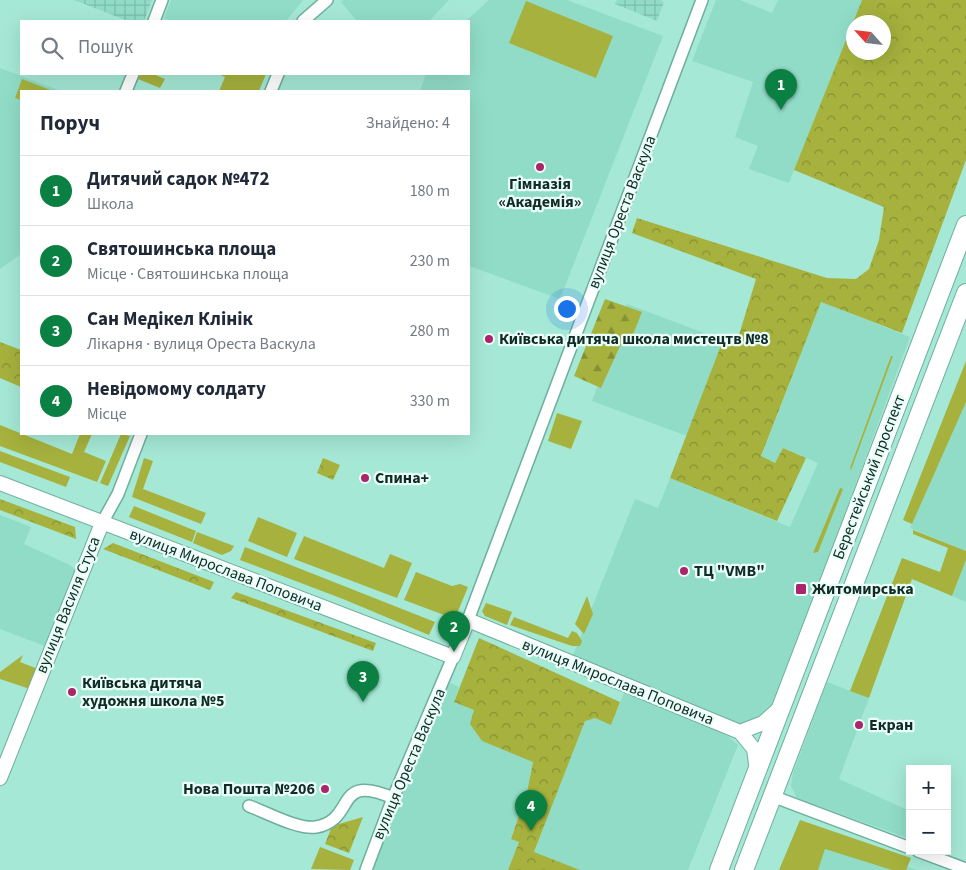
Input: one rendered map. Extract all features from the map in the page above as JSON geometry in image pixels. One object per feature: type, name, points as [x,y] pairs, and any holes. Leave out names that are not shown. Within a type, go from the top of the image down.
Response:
[{"type":"main road","name":"Берестейський проспект","points":[[719,870],[966,224]]},
{"type":"main road","name":"Берестейський проспект","points":[[744,870],[966,293]]},
{"type":"street","points":[[154,20],[162,0]]},
{"type":"street","points":[[304,20],[327,0]]},
{"type":"street","name":"вулиця Ореста Васкула","points":[[468,620],[702,0]]},
{"type":"street","points":[[126,90],[133,75]]},
{"type":"street","points":[[271,90],[278,75]]},
{"type":"street","name":"вулиця Василя Стуса","points":[[0,778],[102,523],[118,494],[142,435]]},
{"type":"street","name":"вулиця Мирослава Поповича","points":[[0,482],[453,657]]},
{"type":"street","points":[[453,657],[468,620]]},
{"type":"street","name":"вулиця Мирослава Поповича","points":[[468,620],[740,732]]},
{"type":"street","name":"вулиця Ореста Васкула","points":[[366,870],[393,798],[453,657]]},
{"type":"street","points":[[757,772],[754,749],[740,732],[763,723],[781,708]]},
{"type":"street","points":[[249,806],[298,825],[316,827],[334,818],[356,792],[369,789],[393,798]]},
{"type":"street","points":[[772,796],[906,846]]},
{"type":"street","points":[[929,855],[966,869]]},
{"type":"shaded area","points":[[74,0],[152,0],[144,20],[125,20]]},
{"type":"shaded area","points":[[171,0],[303,0],[287,20],[169,20],[164,18]]},
{"type":"shaded area","points":[[344,0],[449,0],[430,20],[356,20],[341,2]]},
{"type":"shaded area","name":"Гімназія «Академія»","points":[[489,0],[567,0],[663,36],[560,299],[470,266],[470,90],[420,90],[426,75],[470,75],[470,20],[467,20]]},
{"type":"shaded area","points":[[617,0],[660,0],[664,2],[657,21],[615,4]]},
{"type":"shaded area","points":[[716,0],[740,0],[772,13],[778,0],[862,0],[856,15],[846,15],[846,40],[789,183],[749,169],[758,146],[735,137],[753,82],[692,61]]},
{"type":"shaded area","points":[[0,68],[58,90],[20,90],[20,255],[0,269]]},
{"type":"shaded area","points":[[821,302],[910,337],[774,706],[760,719],[744,728],[572,658],[635,499],[658,508],[670,478],[790,527],[818,463],[783,448],[775,463],[761,457]]},
{"type":"shaded area","points":[[627,304],[723,340],[687,436],[592,401]]},
{"type":"shaded area","points":[[966,402],[966,551],[910,528]]},
{"type":"shaded area","points":[[0,515],[31,527],[24,544],[68,564],[78,571],[47,647],[0,629]]},
{"type":"shaded area","points":[[966,560],[966,602],[952,596]]},
{"type":"shaded area","points":[[448,682],[459,687],[454,701],[474,710],[482,741],[533,761],[527,792],[511,838],[519,842],[508,870],[369,870],[385,826]]},
{"type":"shaded area","points":[[827,682],[869,698],[839,779],[906,809],[906,838],[797,798],[791,786],[793,773]]},
{"type":"shaded area","points":[[625,691],[707,724],[729,737],[738,745],[688,870],[580,870],[534,853],[585,720],[595,718],[611,725]]},
{"type":"shaded area","points":[[822,838],[917,870],[810,870]]},
{"type":"green space","points":[[862,0],[966,0],[966,160],[902,333],[821,302],[761,456],[775,463],[783,448],[806,458],[777,521],[670,478],[723,340],[736,345],[756,279],[632,233],[637,218],[827,278],[856,279],[869,269],[879,240],[884,207],[794,170],[846,40],[846,60],[891,60],[891,15],[856,15]]},
{"type":"green space","points":[[526,1],[613,36],[596,78],[509,43]]},
{"type":"green space","points":[[140,75],[155,75],[165,79],[160,88],[138,79]]},
{"type":"green space","points":[[220,75],[266,75],[259,90],[219,90],[225,77]]},
{"type":"green space","points":[[22,79],[50,90],[20,90],[20,100],[15,98]]},
{"type":"green space","points":[[605,299],[642,312],[630,342],[620,346],[601,388],[574,376]]},
{"type":"green space","points":[[0,342],[20,350],[20,387],[0,378]]},
{"type":"green space","points":[[891,356],[893,356],[851,470],[850,468]]},
{"type":"green space","points":[[966,361],[966,402],[912,524],[903,520]]},
{"type":"green space","points":[[557,413],[582,421],[571,449],[548,441]]},
{"type":"green space","points":[[0,425],[20,433],[20,435],[25,435],[72,454],[80,435],[92,435],[84,452],[106,461],[97,482],[0,446]]},
{"type":"green space","points":[[121,435],[130,436],[108,486],[100,483]]},
{"type":"green space","points":[[0,451],[70,477],[66,487],[0,462]]},
{"type":"green space","points":[[144,458],[153,461],[143,489],[206,513],[201,524],[132,497]]},
{"type":"green space","points":[[323,458],[340,465],[333,480],[317,473]]},
{"type":"green space","points":[[840,488],[843,489],[818,552],[813,553]]},
{"type":"green space","points":[[0,499],[75,527],[76,539],[0,510]]},
{"type":"green space","points":[[134,506],[196,531],[192,542],[129,517]]},
{"type":"green space","points":[[258,517],[297,533],[287,557],[248,541]]},
{"type":"green space","points":[[913,530],[966,551],[966,560],[952,596],[912,579],[869,698],[850,691],[902,558],[940,572],[948,548],[913,534]]},
{"type":"green space","points":[[197,532],[234,546],[231,551],[222,555],[193,543]]},
{"type":"green space","points":[[304,536],[384,568],[390,554],[412,563],[397,598],[294,559]]},
{"type":"green space","points":[[113,543],[214,582],[210,590],[103,549]]},
{"type":"green space","points":[[245,547],[435,622],[429,635],[343,599],[240,560]]},
{"type":"green space","points":[[416,572],[452,586],[460,584],[468,587],[456,616],[452,618],[404,600]]},
{"type":"green space","points":[[236,592],[376,643],[373,651],[231,598]]},
{"type":"green space","points":[[587,596],[593,614],[584,634],[575,624]]},
{"type":"green space","points":[[486,603],[512,612],[507,625],[485,616],[482,611]]},
{"type":"green space","points":[[514,617],[568,638],[572,631],[577,633],[582,641],[580,646],[572,646],[510,625]]},
{"type":"green space","points":[[479,638],[620,702],[611,725],[595,718],[585,721],[534,852],[580,870],[508,870],[519,842],[511,839],[527,792],[533,762],[482,741],[470,724],[474,710],[454,702]]},
{"type":"green space","points":[[23,655],[20,662],[38,669],[32,686],[27,688],[0,679],[0,672]]},
{"type":"green space","points":[[363,817],[349,853],[325,844],[332,826]]},
{"type":"green space","points":[[800,820],[911,858],[906,870],[892,870],[825,849],[818,870],[779,870]]},
{"type":"green space","points":[[320,847],[354,860],[350,870],[311,869]]},
{"type":"place","name":"Дитячий садок №472","points":[[781,110]]},
{"type":"place","name":"Гімназія «Академія»","points":[[540,167]]},
{"type":"place","name":"Київська дитяча школа мистецтв №8","points":[[489,339]]},
{"type":"place","name":"Спина+","points":[[365,478]]},
{"type":"place","name":"ТЦ \"VMB\"","points":[[684,571]]},
{"type":"place","name":"Житомирська","points":[[801,589]]},
{"type":"place","name":"Святошинська площа","points":[[454,652]]},
{"type":"place","name":"Київська дитяча художня школа №5","points":[[72,692]]},
{"type":"place","name":"Сан Медікел Клінік","points":[[363,702]]},
{"type":"place","name":"Екран","points":[[859,725]]},
{"type":"place","name":"Нова Пошта №206","points":[[325,789]]},
{"type":"place","name":"Невідомому солдату","points":[[531,831]]}]
